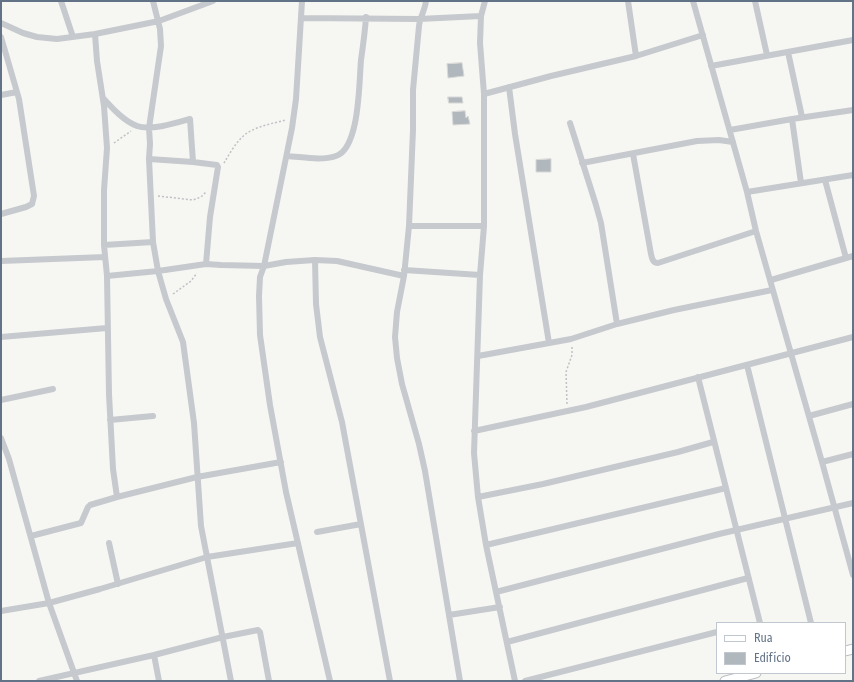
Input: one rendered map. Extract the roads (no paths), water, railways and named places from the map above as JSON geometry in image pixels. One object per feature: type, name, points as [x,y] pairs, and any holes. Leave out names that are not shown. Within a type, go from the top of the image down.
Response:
[{"type":"street","points":[[61,1],[73,37]]},
{"type":"street","points":[[153,1],[159,21],[161,46],[149,128],[153,242],[158,271],[166,299],[183,342],[194,423],[199,513],[231,681]]},
{"type":"street","points":[[1,23],[23,33],[37,37],[57,39],[95,34],[159,21],[213,1]]},
{"type":"street","points":[[426,1],[424,13],[419,19],[413,90],[413,137],[409,226],[395,337],[402,384],[423,458],[460,681]]},
{"type":"street","points":[[485,1],[482,16],[480,43],[484,94],[484,226],[480,275],[474,431],[475,470],[486,545],[515,681]]},
{"type":"street","points":[[628,1],[636,56]]},
{"type":"street","points":[[693,1],[730,130],[772,290],[835,508],[850,552],[853,575]]},
{"type":"street","points":[[755,1],[767,55]]},
{"type":"street","points":[[300,3],[301,18],[296,99],[287,156],[264,266],[260,277],[260,335],[270,405],[286,492],[330,681]]},
{"type":"street","points":[[301,18],[366,17],[419,19],[482,16]]},
{"type":"street","points":[[287,156],[320,158],[337,156],[344,150],[349,141],[355,123],[360,92],[361,62],[366,17]]},
{"type":"street","points":[[95,34],[97,61],[103,98],[107,148],[104,190],[104,246],[107,276],[110,420],[116,497]]},
{"type":"street","points":[[484,94],[636,56],[703,35]]},
{"type":"street","points":[[1,37],[17,92],[34,196],[32,204],[1,214]]},
{"type":"street","points":[[712,66],[853,40]]},
{"type":"street","points":[[788,52],[802,117]]},
{"type":"street","points":[[509,87],[515,134],[549,343]]},
{"type":"street","points":[[1,96],[17,92]]},
{"type":"street","points":[[103,98],[122,117],[138,127],[149,128],[190,119],[194,162]]},
{"type":"street","points":[[730,130],[802,117],[853,110]]},
{"type":"street","points":[[792,119],[802,183]]},
{"type":"street","points":[[570,123],[596,205],[617,324]]},
{"type":"street","points":[[582,163],[708,140],[733,142]]},
{"type":"street","points":[[633,154],[651,254],[655,263],[756,231]]},
{"type":"street","points":[[149,159],[215,164],[218,167],[210,217],[206,264]]},
{"type":"street","points":[[746,192],[853,175]]},
{"type":"street","points":[[825,180],[846,258]]},
{"type":"street","points":[[409,226],[484,226]]},
{"type":"street","points":[[104,246],[153,242]]},
{"type":"street","points":[[770,280],[853,256]]},
{"type":"street","points":[[1,261],[105,257]]},
{"type":"street","points":[[107,276],[206,264],[227,266],[264,266],[286,262],[315,260],[337,261],[404,273],[480,275]]},
{"type":"street","points":[[315,260],[315,286],[320,337],[342,422],[390,681]]},
{"type":"street","points":[[478,356],[571,339],[617,324],[674,310],[772,290]]},
{"type":"street","points":[[1,337],[107,328]]},
{"type":"street","points":[[474,431],[568,411],[853,337]]},
{"type":"street","points":[[747,365],[811,622]]},
{"type":"street","points":[[698,377],[748,578],[757,622]]},
{"type":"street","points":[[1,400],[53,389]]},
{"type":"street","points":[[809,416],[853,404]]},
{"type":"street","points":[[110,420],[153,416]]},
{"type":"street","points":[[1,438],[9,459],[49,602],[77,681]]},
{"type":"street","points":[[478,497],[543,484],[678,452],[713,442]]},
{"type":"street","points":[[822,462],[853,454]]},
{"type":"street","points":[[1,461],[9,459]]},
{"type":"street","points":[[31,536],[81,523],[90,505],[116,497],[197,477],[281,462]]},
{"type":"street","points":[[486,545],[615,516],[726,488]]},
{"type":"street","points":[[496,592],[736,530],[853,503]]},
{"type":"street","points":[[317,532],[361,524]]},
{"type":"street","points":[[108,543],[118,584]]},
{"type":"street","points":[[1,611],[49,602],[118,584],[207,557],[298,543]]},
{"type":"street","points":[[507,642],[748,578]]},
{"type":"street","points":[[449,615],[500,607]]},
{"type":"street","points":[[39,681],[154,655],[223,637],[260,630],[269,681]]},
{"type":"street","points":[[525,681],[716,632]]},
{"type":"street","points":[[154,655],[159,681]]},
{"type":"street","points":[[725,681],[752,674]]}]
